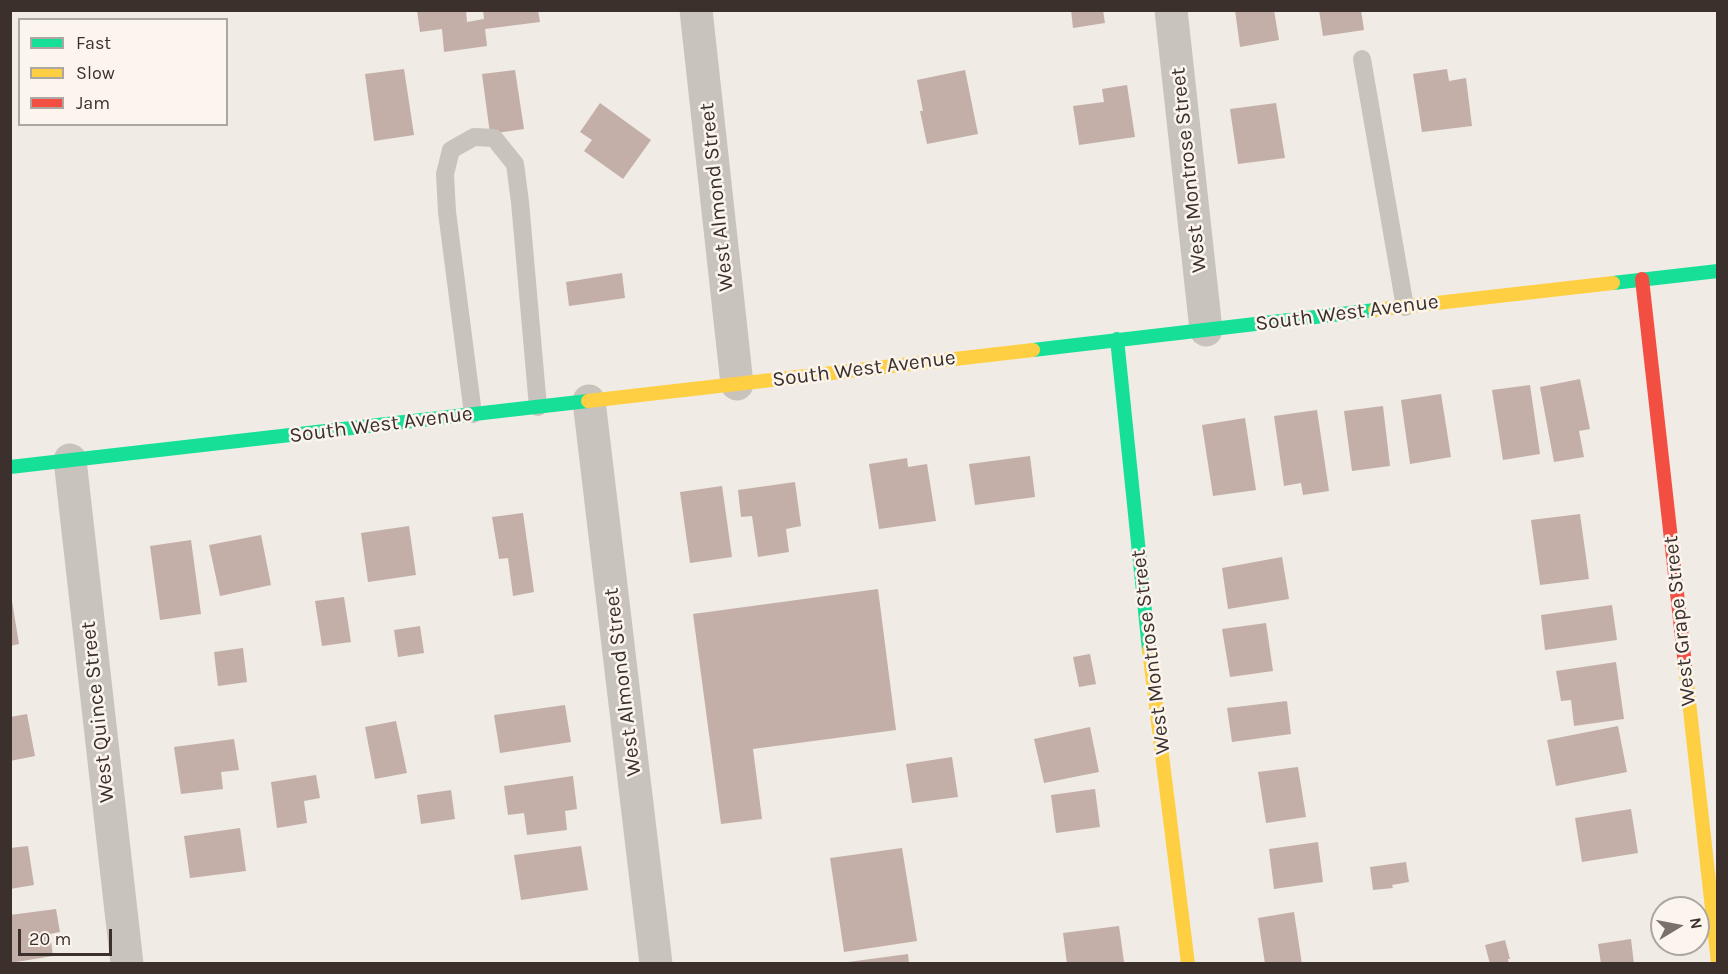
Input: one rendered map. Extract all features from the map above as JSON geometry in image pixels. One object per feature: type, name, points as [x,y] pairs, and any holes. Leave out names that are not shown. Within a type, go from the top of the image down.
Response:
[{"type":"street","name":"West Almond Street","points":[[696,10],[737,384]]},
{"type":"street","name":"West Montrose Street","points":[[1171,10],[1206,330]]},
{"type":"street","name":"South West Avenue","points":[[10,467],[1718,271]]},
{"type":"street","name":"West Grape Street","points":[[1642,279],[1718,963]]},
{"type":"street","name":"West Montrose Street","points":[[1117,339],[1150,657],[1188,963]]},
{"type":"street","name":"West Almond Street","points":[[590,401],[656,963]]},
{"type":"street","name":"West Quince Street","points":[[70,460],[127,963]]},
{"type":"lane","points":[[1362,59],[1406,307]]},
{"type":"lane","points":[[473,414],[447,212],[445,174],[451,150],[474,137],[494,138],[515,164],[538,406]]},
{"type":"building","points":[[417,10],[466,10],[467,22],[484,19],[483,10],[538,10],[540,22],[485,29],[487,46],[444,52],[442,29],[420,32]]},
{"type":"building","points":[[1071,10],[1103,10],[1105,23],[1073,28]]},
{"type":"building","points":[[1235,10],[1274,10],[1279,40],[1240,47]]},
{"type":"building","points":[[1319,10],[1361,10],[1364,30],[1323,36]]},
{"type":"building","points":[[404,69],[414,135],[374,141],[365,74]]},
{"type":"building","points":[[1447,69],[1449,81],[1466,78],[1472,126],[1422,132],[1413,74]]},
{"type":"building","points":[[515,70],[524,129],[490,134],[482,74]]},
{"type":"building","points":[[965,70],[978,134],[927,144],[920,111],[923,111],[917,80]]},
{"type":"building","points":[[1127,85],[1135,137],[1079,145],[1073,106],[1104,102],[1102,89]]},
{"type":"building","points":[[600,103],[651,140],[623,179],[584,151],[592,140],[580,132]]},
{"type":"building","points":[[1276,103],[1285,158],[1238,164],[1230,109]]},
{"type":"building","points":[[622,273],[625,298],[569,306],[566,282]]},
{"type":"building","points":[[1580,379],[1590,429],[1579,431],[1584,457],[1554,462],[1540,387]]},
{"type":"building","points":[[1530,385],[1540,454],[1503,460],[1492,390]]},
{"type":"building","points":[[1441,394],[1451,457],[1410,464],[1401,400]]},
{"type":"building","points":[[1383,406],[1390,466],[1352,471],[1344,411]]},
{"type":"building","points":[[1317,410],[1329,491],[1303,495],[1301,483],[1284,486],[1274,416]]},
{"type":"building","points":[[1245,418],[1256,490],[1213,496],[1202,425]]},
{"type":"building","points":[[1030,456],[1035,497],[975,505],[969,464]]},
{"type":"building","points":[[907,458],[908,467],[927,464],[936,521],[879,529],[869,464]]},
{"type":"building","points":[[795,482],[801,526],[786,529],[789,552],[758,557],[752,516],[741,517],[738,490]]},
{"type":"building","points":[[722,486],[732,557],[690,563],[680,492]]},
{"type":"building","points":[[523,513],[534,592],[513,596],[508,558],[499,559],[492,517]]},
{"type":"building","points":[[1580,514],[1589,579],[1540,585],[1531,520]]},
{"type":"building","points":[[409,526],[416,575],[368,582],[361,533]]},
{"type":"building","points":[[261,535],[271,585],[220,596],[209,545]]},
{"type":"building","points":[[191,540],[201,614],[160,620],[150,546]]},
{"type":"building","points":[[1282,557],[1289,599],[1228,609],[1222,568]]},
{"type":"building","points":[[878,589],[896,730],[753,749],[762,819],[721,824],[693,614]]},
{"type":"building","points":[[344,597],[351,642],[322,646],[315,601]]},
{"type":"building","points":[[12,601],[19,644],[10,646],[10,602]]},
{"type":"building","points":[[1612,605],[1617,640],[1545,650],[1541,615]]},
{"type":"building","points":[[1266,623],[1273,671],[1230,677],[1222,629]]},
{"type":"building","points":[[420,626],[424,653],[398,657],[394,630]]},
{"type":"building","points":[[243,648],[247,682],[218,686],[214,652]]},
{"type":"building","points":[[1090,654],[1096,684],[1079,687],[1073,657]]},
{"type":"building","points":[[1616,662],[1624,719],[1574,726],[1571,700],[1561,701],[1556,671]]},
{"type":"building","points":[[1287,701],[1291,734],[1232,742],[1227,708]]},
{"type":"building","points":[[565,705],[571,742],[500,753],[494,715]]},
{"type":"building","points":[[27,714],[35,756],[10,761],[10,717]]},
{"type":"building","points":[[396,721],[407,773],[375,779],[365,727]]},
{"type":"building","points":[[1618,726],[1627,772],[1556,786],[1547,740]]},
{"type":"building","points":[[1090,727],[1099,772],[1044,783],[1034,739]]},
{"type":"building","points":[[234,739],[239,770],[221,772],[223,789],[181,794],[174,747]]},
{"type":"building","points":[[952,757],[958,797],[912,803],[906,764]]},
{"type":"building","points":[[1298,767],[1306,817],[1266,823],[1258,772]]},
{"type":"building","points":[[316,775],[320,798],[304,801],[307,823],[277,828],[271,782]]},
{"type":"building","points":[[573,776],[577,809],[565,811],[567,830],[527,835],[524,813],[508,815],[504,786]]},
{"type":"building","points":[[1095,789],[1100,827],[1056,833],[1051,795]]},
{"type":"building","points":[[451,790],[455,819],[421,824],[417,795]]},
{"type":"building","points":[[1631,809],[1638,853],[1582,862],[1575,818]]},
{"type":"building","points":[[240,828],[246,871],[190,878],[184,836]]},
{"type":"building","points":[[1318,842],[1323,882],[1274,889],[1269,849]]},
{"type":"building","points":[[28,846],[34,885],[10,889],[10,848]]},
{"type":"building","points":[[581,846],[588,890],[521,900],[514,855]]},
{"type":"building","points":[[902,848],[917,941],[844,952],[830,858]]},
{"type":"building","points":[[1406,862],[1409,882],[1392,885],[1393,888],[1373,890],[1370,867]]},
{"type":"building","points":[[56,909],[60,932],[50,934],[53,956],[10,963],[10,915]]},
{"type":"building","points":[[1294,912],[1302,964],[1265,964],[1258,918]]},
{"type":"building","points":[[1119,926],[1124,962],[1067,964],[1063,933]]},
{"type":"building","points":[[1631,939],[1634,964],[1601,964],[1598,944]]},
{"type":"building","points":[[1505,940],[1510,959],[1508,959],[1509,964],[1490,964],[1485,945]]},
{"type":"building","points":[[908,954],[909,964],[848,964],[848,962]]},
{"type":"traffic: fast","points":[[1613,283],[1718,271]]},
{"type":"traffic: fast","points":[[1033,350],[1375,310]]},
{"type":"traffic: fast","points":[[1117,339],[1149,650]]},
{"type":"traffic: fast","points":[[10,467],[588,401]]},
{"type":"traffic: slow","points":[[1375,310],[1613,283]]},
{"type":"traffic: slow","points":[[588,401],[1033,350]]},
{"type":"traffic: slow","points":[[1149,650],[1188,964]]},
{"type":"traffic: slow","points":[[1685,665],[1718,963]]},
{"type":"traffic: jam","points":[[1642,279],[1685,665]]}]
